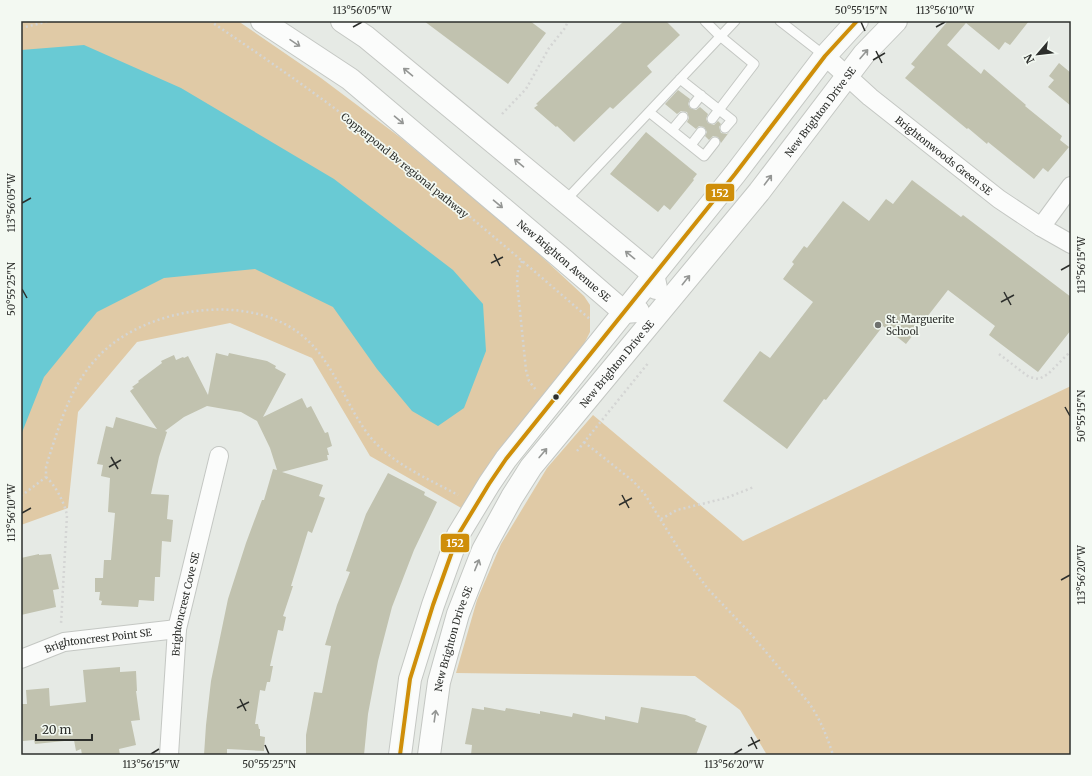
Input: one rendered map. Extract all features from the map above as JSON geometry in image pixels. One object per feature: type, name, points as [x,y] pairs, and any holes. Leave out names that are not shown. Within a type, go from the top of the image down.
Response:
[{"type":"street","name":"New Brighton Avenue SE","points":[[262,21],[350,79],[624,312]]},
{"type":"street","points":[[342,21],[366,37],[653,274],[661,310],[624,312]]},
{"type":"street","points":[[400,755],[410,679],[432,606],[458,535],[489,484],[506,459],[734,174],[825,56],[857,21]]},
{"type":"street","name":"New Brighton Drive SE","points":[[429,755],[440,682],[458,614],[483,550],[512,497],[532,467],[759,192],[864,54],[896,21]]},
{"type":"street","name":"Brightonwoods Green SE","points":[[825,56],[870,97],[999,199],[1041,227],[1071,244]]},
{"type":"street","points":[[1041,227],[1071,186]]},
{"type":"street","name":"Brightoncrest Cove SE","points":[[169,755],[177,629],[219,456]]},
{"type":"street","name":"Brightoncrest Point SE","points":[[21,659],[64,642],[177,629]]},
{"type":"lane","points":[[705,21],[720,36],[754,64],[712,119]]},
{"type":"lane","points":[[565,201],[734,21]]},
{"type":"lane","points":[[785,23],[825,56]]},
{"type":"lane","points":[[680,79],[732,120],[725,128]]},
{"type":"lane","points":[[694,104],[701,95]]},
{"type":"lane","points":[[649,112],[704,156],[715,142]]},
{"type":"lane","points":[[672,130],[683,117]]},
{"type":"lane","points":[[691,145],[702,132]]},
{"type":"path","points":[[21,28],[50,21]]},
{"type":"path","name":"Copperpond Bv regional pathway","points":[[210,21],[311,91],[371,136],[522,260],[591,320]]},
{"type":"path","points":[[502,114],[526,89],[549,48],[565,28],[568,21]]},
{"type":"path","points":[[522,260],[518,270],[517,288],[526,370],[529,381],[536,390]]},
{"type":"path","points":[[64,642],[61,627],[68,515],[56,489],[46,477],[46,466],[72,395],[84,373],[104,350],[136,330],[160,320],[196,311],[230,309],[258,314],[281,322],[300,334],[315,347],[328,363],[364,428],[379,446],[405,466],[461,496]]},
{"type":"path","points":[[999,354],[1029,377],[1039,379],[1048,374],[1071,351]]},
{"type":"path","points":[[577,451],[649,362]]},
{"type":"path","points":[[584,442],[638,486],[644,493],[690,566],[708,589],[750,633],[810,703],[826,733],[834,755]]},
{"type":"path","points":[[21,496],[46,477]]},
{"type":"path","points":[[661,519],[677,510],[726,498],[754,487]]},
{"type":"shaded area","points":[[21,21],[238,21],[321,78],[401,138],[528,244],[584,296],[590,305],[590,332],[580,352],[463,509],[370,456],[312,358],[230,323],[137,342],[78,412],[68,508],[21,525]]},
{"type":"shaded area","points":[[1071,386],[1071,755],[767,755],[740,710],[695,676],[456,673],[477,600],[501,544],[547,468],[593,415],[743,541]]},
{"type":"water","points":[[84,45],[181,88],[334,179],[453,270],[483,304],[486,351],[464,408],[438,426],[412,411],[377,369],[333,307],[255,269],[164,278],[97,312],[44,377],[21,435],[21,50]]},
{"type":"building","points":[[424,21],[530,21],[546,33],[508,84]]},
{"type":"building","points":[[624,21],[666,21],[680,35],[647,66],[652,72],[613,109],[610,107],[574,142],[534,108],[538,105],[536,104]]},
{"type":"building","points":[[948,21],[1029,21],[1010,45],[1005,42],[999,50],[966,23],[947,45],[981,74],[984,69],[1026,105],[1025,106],[1062,136],[1060,140],[1069,147],[1048,172],[1043,168],[1034,179],[988,142],[987,144],[968,128],[967,129],[905,78],[915,67],[911,64]]},
{"type":"building","points":[[1059,63],[1071,73],[1071,106],[1048,87],[1054,80],[1049,76]]},
{"type":"building","points":[[678,90],[690,99],[688,104],[690,108],[696,110],[700,107],[708,114],[706,119],[708,123],[714,125],[718,121],[721,124],[719,127],[721,133],[727,134],[730,131],[721,143],[718,137],[713,136],[709,140],[705,136],[707,132],[704,127],[699,126],[696,129],[687,122],[689,118],[687,112],[681,111],[677,114],[665,104]]},
{"type":"building","points":[[646,132],[697,174],[693,179],[694,180],[670,210],[664,205],[658,212],[610,174]]},
{"type":"building","points":[[912,180],[961,217],[963,215],[1071,297],[1071,330],[1038,372],[989,335],[995,326],[948,290],[906,344],[883,326],[826,400],[824,399],[787,449],[723,401],[760,351],[770,358],[813,302],[783,279],[794,264],[792,262],[804,246],[807,248],[843,201],[869,221],[886,199],[893,204]]},
{"type":"building","points":[[216,353],[228,356],[229,353],[267,361],[276,366],[275,368],[286,374],[263,417],[302,398],[307,408],[311,406],[325,433],[328,432],[332,446],[327,448],[329,455],[327,455],[328,460],[282,472],[323,485],[319,496],[325,498],[312,533],[308,531],[291,586],[293,586],[283,616],[286,617],[283,631],[278,630],[270,666],[273,666],[270,682],[267,682],[265,691],[260,690],[255,724],[258,724],[260,736],[265,737],[264,751],[227,749],[227,755],[204,755],[211,681],[228,599],[246,543],[262,500],[264,500],[273,469],[277,470],[270,448],[257,421],[241,412],[207,406],[184,417],[165,431],[167,432],[159,457],[151,494],[169,495],[167,519],[173,520],[171,542],[162,541],[160,577],[155,577],[154,601],[139,600],[138,607],[101,605],[102,601],[99,600],[100,592],[95,592],[95,578],[103,578],[104,560],[111,560],[115,513],[108,512],[110,478],[101,476],[103,465],[97,464],[106,426],[113,428],[116,417],[157,429],[130,391],[134,388],[132,387],[139,382],[138,381],[162,363],[161,361],[174,355],[176,360],[188,356],[208,395]]},
{"type":"building","points":[[388,473],[425,492],[424,495],[437,502],[414,550],[392,607],[378,661],[368,714],[364,755],[306,755],[306,735],[314,692],[322,693],[331,646],[325,645],[337,605],[350,572],[346,571],[366,514]]},
{"type":"building","points":[[39,554],[51,554],[59,589],[53,590],[56,607],[21,615],[21,558]]},
{"type":"building","points":[[120,667],[120,672],[136,671],[136,691],[140,720],[131,721],[136,745],[119,749],[120,755],[82,755],[81,749],[76,751],[74,740],[35,744],[34,740],[23,741],[21,704],[27,704],[26,690],[49,688],[50,706],[86,702],[83,670]]},
{"type":"building","points":[[484,707],[505,711],[506,708],[540,714],[540,711],[572,717],[573,713],[605,720],[605,716],[638,723],[641,707],[686,715],[707,726],[696,755],[471,755],[472,745],[465,744],[472,708],[484,710]]},
{"type":"transit line","name":"152","points":[[400,755],[410,679],[433,605],[458,535],[489,484],[506,459],[735,174],[825,56],[857,21]]},
{"type":"place","name":"St. Marguerite School","points":[[878,325]]}]
